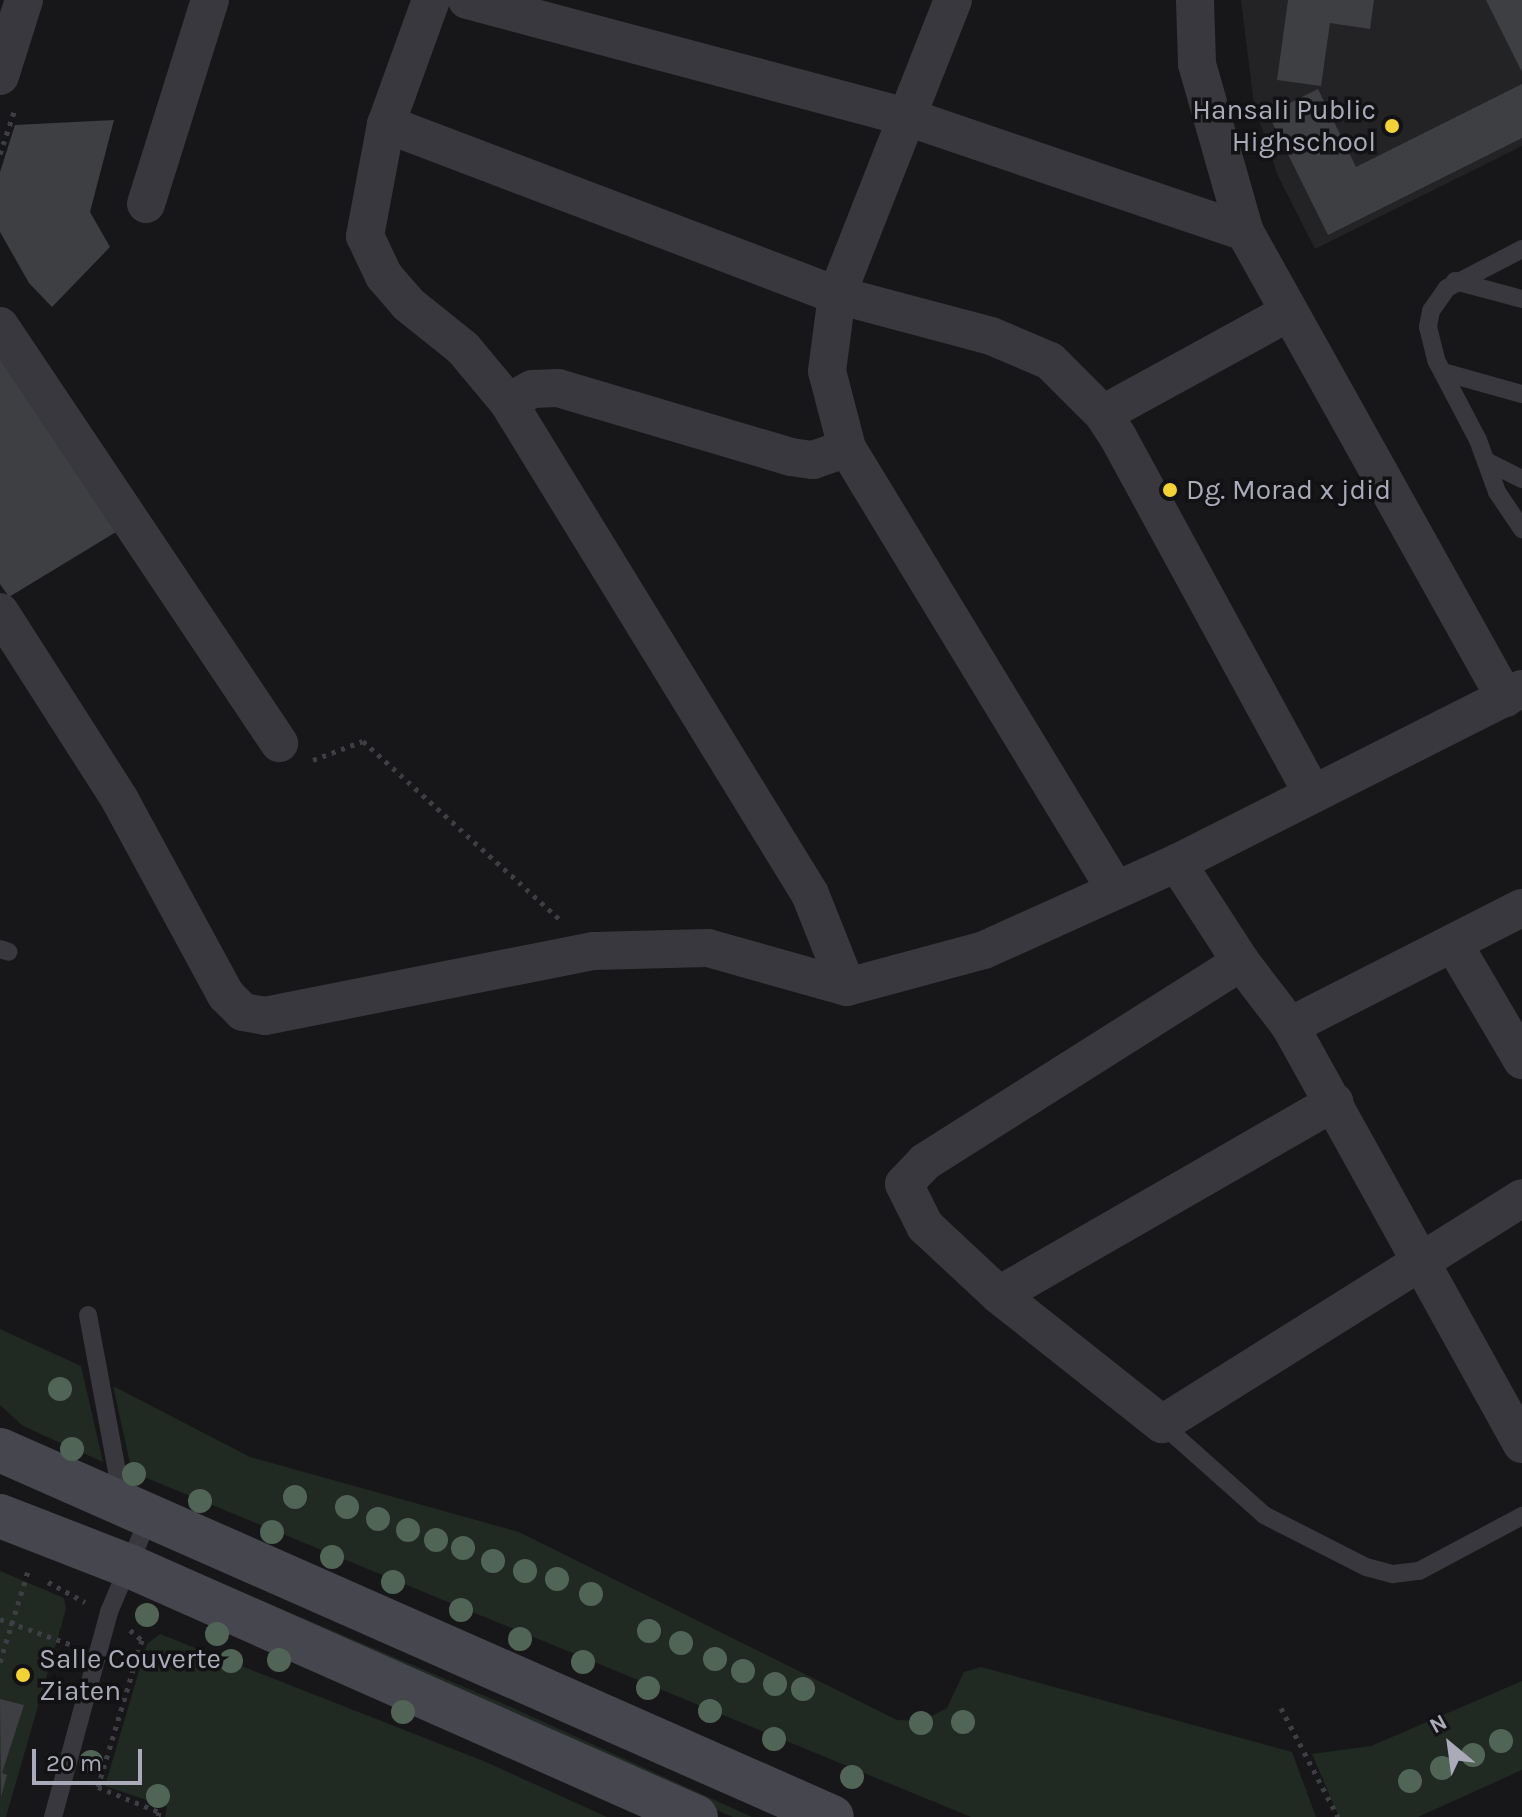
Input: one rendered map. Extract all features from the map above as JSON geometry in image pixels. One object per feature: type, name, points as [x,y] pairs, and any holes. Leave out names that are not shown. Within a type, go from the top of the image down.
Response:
[{"type":"street","points":[[0,76],[24,0]]},
{"type":"street","points":[[146,204],[210,0]]},
{"type":"street","points":[[431,0],[386,124],[365,236],[384,276],[408,304],[463,348],[508,402],[810,894],[847,987]]},
{"type":"street","points":[[467,0],[910,118],[1245,232]]},
{"type":"street","points":[[953,0],[910,118],[837,295],[827,371],[847,448],[1115,889]]},
{"type":"street","points":[[0,612],[120,800],[226,995],[243,1012],[265,1016],[594,951],[708,948],[847,987],[984,950],[1177,863],[1514,694],[1245,232],[1197,64],[1195,0]]},
{"type":"street","points":[[386,124],[837,295],[1022,348],[1050,361],[1103,414],[1312,793]]},
{"type":"street","points":[[1103,414],[1289,312]]},
{"type":"street","points":[[0,326],[279,743]]},
{"type":"street","points":[[508,402],[532,389],[558,388],[791,457],[813,460],[847,448]]},
{"type":"street","points":[[1177,863],[1241,962],[1290,1026],[1423,1257],[1522,1444]]},
{"type":"street","points":[[1290,1026],[1522,908]]},
{"type":"street","points":[[1453,943],[1522,1060]]},
{"type":"street","points":[[1241,962],[948,1146],[904,1184],[925,1226],[999,1295],[1162,1424],[1423,1257],[1522,1198]]},
{"type":"street","points":[[999,1295],[1335,1102]]},
{"type":"street","points":[[0,1450],[832,1817]]},
{"type":"street","points":[[0,1516],[28,1556],[129,1566],[696,1817]]},
{"type":"lane","points":[[1522,249],[1455,281],[1439,295],[1428,327],[1443,372],[1508,514],[1522,529]]},
{"type":"lane","points":[[1455,281],[1522,299]]},
{"type":"lane","points":[[1443,372],[1522,394]]},
{"type":"lane","points":[[1486,461],[1522,479]]},
{"type":"lane","points":[[53,1817],[109,1612],[129,1566],[136,1508],[88,1315]]},
{"type":"lane","points":[[1162,1424],[1264,1515],[1366,1567],[1393,1574],[1419,1571],[1522,1516]]},
{"type":"path","points":[[279,743],[293,767],[363,741],[594,951]]},
{"type":"path","points":[[0,1662],[28,1556],[109,1612],[142,1640],[98,1787],[159,1812],[158,1817]]},
{"type":"path","points":[[0,1619],[99,1652]]},
{"type":"path","points":[[1281,1708],[1338,1817]]},
{"type":"shaded area","name":"Hansali Public Highschool","points":[[1241,0],[1522,0],[1522,146],[1315,249],[1278,176],[1254,105]]},
{"type":"shaded area","points":[[0,1329],[81,1366],[103,1462],[23,1426],[0,1405]]},
{"type":"shaded area","points":[[113,1386],[250,1457],[519,1532],[897,1720],[922,1721],[947,1708],[964,1672],[981,1667],[1292,1752],[1316,1817],[971,1817],[132,1472]]},
{"type":"shaded area","points":[[167,1560],[504,1704],[752,1817],[733,1817],[662,1788]]},
{"type":"shaded area","name":"Salle Couverte Ziaten","points":[[0,1571],[64,1598],[66,1609],[6,1817],[0,1817]]},
{"type":"shaded area","points":[[160,1634],[486,1762],[607,1817],[165,1817],[167,1807],[105,1786],[147,1644]]},
{"type":"shaded area","points":[[1522,1681],[1522,1770],[1418,1817],[1339,1817],[1312,1754],[1371,1746]]},
{"type":"building","points":[[1288,0],[1374,0],[1370,29],[1330,23],[1321,86],[1277,80]]},
{"type":"building","points":[[1486,0],[1522,0],[1522,72]]},
{"type":"building","points":[[1522,84],[1522,138],[1328,235],[1268,114],[1318,89],[1356,167]]},
{"type":"building","points":[[114,120],[90,212],[110,247],[52,307],[29,283],[0,232],[0,172],[15,125]]},
{"type":"building","points":[[0,355],[121,529],[9,597],[0,584]]},
{"type":"building","points":[[0,1699],[24,1705],[2,1773],[7,1775],[1,1797]]},
{"type":"place","name":"Hansali Public Highschool","points":[[1392,126]]},
{"type":"place","name":"Dg. Morad x jdid","points":[[1170,490]]},
{"type":"place","name":"Salle Couverte Ziaten","points":[[23,1675]]}]
